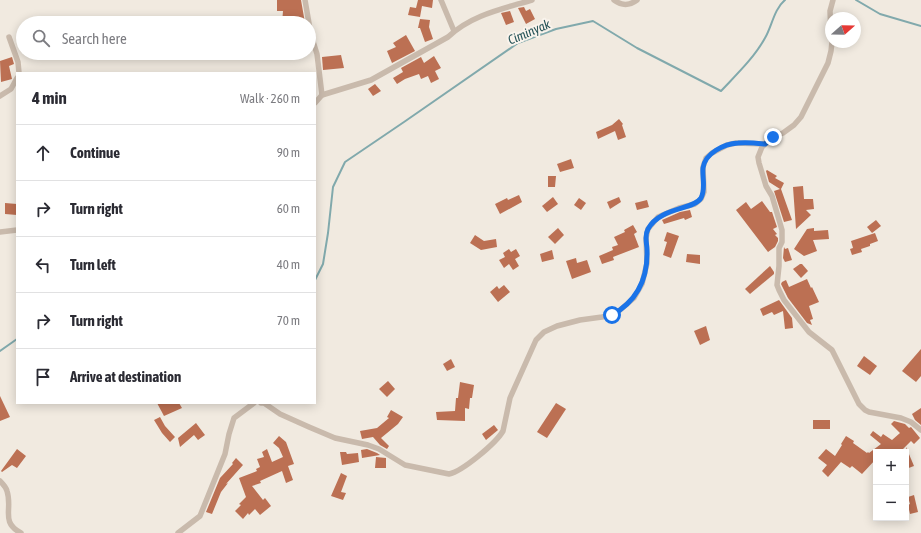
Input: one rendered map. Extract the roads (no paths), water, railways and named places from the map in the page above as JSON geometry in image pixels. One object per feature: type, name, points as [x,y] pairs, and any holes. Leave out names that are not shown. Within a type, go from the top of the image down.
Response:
[{"type":"street","points":[[305,0],[308,16]]},
{"type":"street","points":[[441,0],[454,31]]},
{"type":"street","points":[[316,102],[322,95],[370,80],[448,37],[466,23],[483,15],[532,0]]},
{"type":"street","points":[[614,0],[625,5],[637,0]]},
{"type":"street","points":[[830,12],[833,0]]},
{"type":"street","points":[[9,37],[16,56]]},
{"type":"street","points":[[831,48],[828,63],[801,117],[794,126],[773,137],[760,151],[759,163],[763,179],[774,201],[782,230],[782,242],[779,248],[777,285],[784,300],[809,332],[832,350],[859,404],[865,410],[901,418],[911,422],[921,430]]},
{"type":"street","points":[[316,51],[322,95]]},
{"type":"street","points":[[17,60],[19,72]]},
{"type":"street","points":[[0,96],[11,89],[16,80]]},
{"type":"street","points":[[264,404],[280,414],[335,438],[368,445],[378,449],[405,465],[449,474],[454,473],[478,456],[501,435],[510,398],[536,340],[544,332],[557,326],[580,320],[612,315],[634,298],[642,284],[647,263],[646,238],[648,229],[658,217],[679,208],[695,204],[701,199],[704,192],[703,167],[706,158],[726,145],[736,143],[765,144]]},
{"type":"street","points":[[0,232],[16,230]]},
{"type":"street","points":[[178,533],[200,516],[225,454],[228,434],[234,418],[253,404]]},
{"type":"street","points":[[0,481],[7,490],[9,499],[6,516],[8,522],[10,526],[20,533]]},
{"type":"waterway","name":"Ciminyak","points":[[316,278],[323,264],[333,187],[345,162],[518,43],[556,29],[593,21],[637,48],[721,91],[761,45],[778,8],[785,0]]},
{"type":"waterway","name":"Ciminyak","points":[[856,0],[880,14],[921,26]]},
{"type":"waterway","name":"Ciminyak","points":[[0,351],[16,340]]}]
